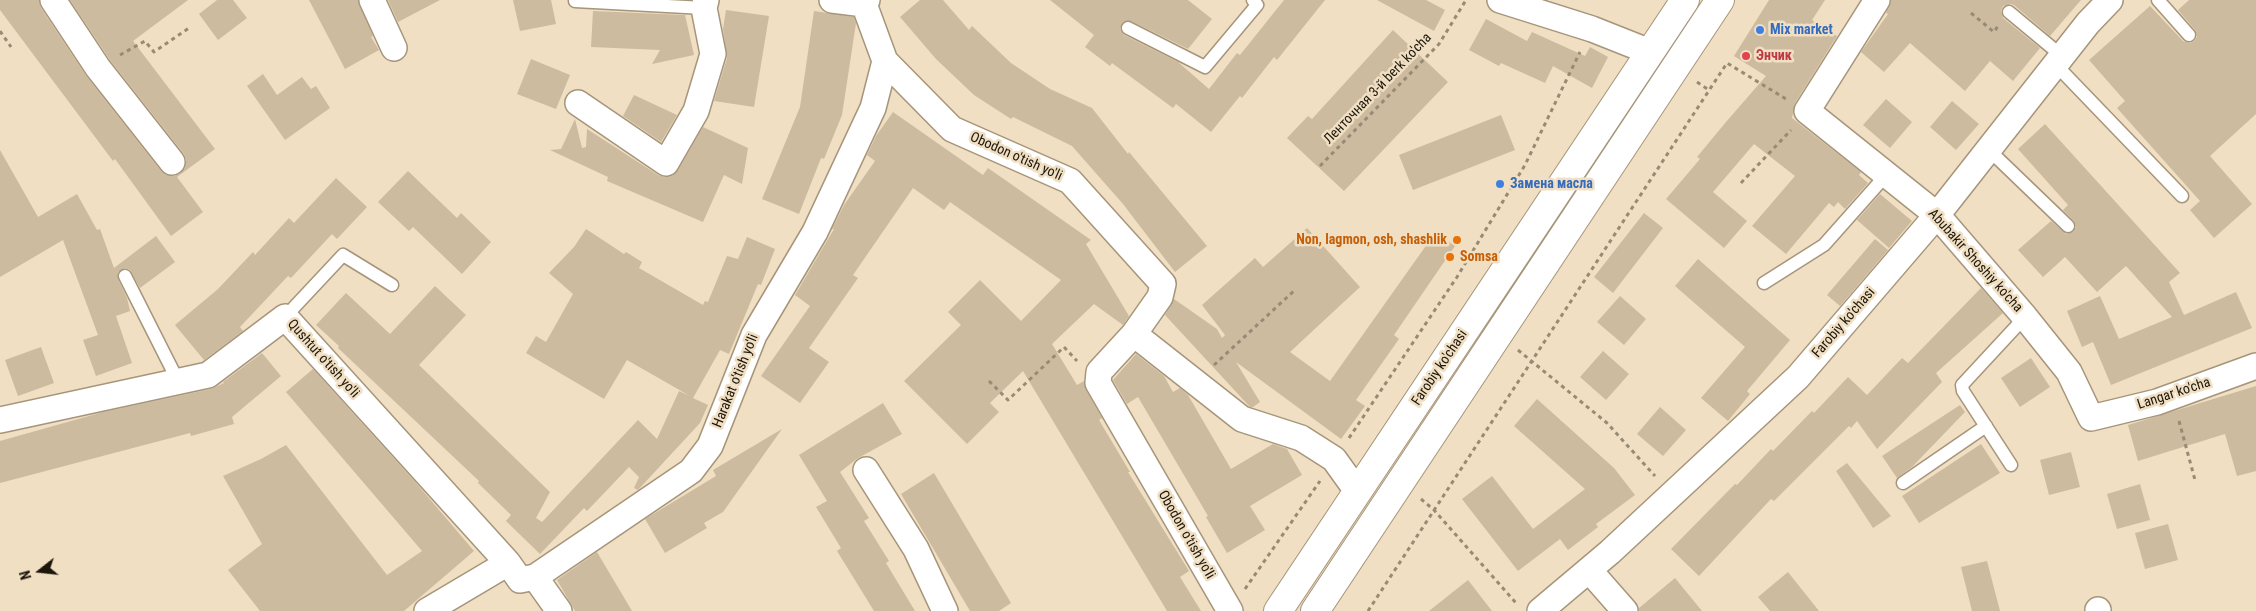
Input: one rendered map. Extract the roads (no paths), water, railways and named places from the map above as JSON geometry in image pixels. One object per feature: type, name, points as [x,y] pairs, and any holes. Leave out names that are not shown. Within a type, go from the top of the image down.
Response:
[{"type":"main road","name":"Farobiy ko'chasi","points":[[1278,611],[1685,0]]},
{"type":"main road","points":[[1315,611],[1720,0]]},
{"type":"street","points":[[53,0],[98,68],[172,162]]},
{"type":"street","points":[[372,0],[394,48]]},
{"type":"street","points":[[832,0],[866,2],[885,61]]},
{"type":"street","points":[[1500,0],[1592,29],[1650,52]]},
{"type":"street","name":"Abubakir Shoshiy ko'cha","points":[[1877,0],[1807,112],[1937,215],[2026,317],[2068,372],[2091,418]]},
{"type":"street","name":"Farobiy ko'chasi","points":[[1540,611],[1589,570],[1672,495],[1798,377],[1937,215],[2088,23],[2110,0]]},
{"type":"street","points":[[578,103],[666,163],[696,111],[712,54],[705,4]]},
{"type":"street","name":"Obodon o'tish yo'li","points":[[885,61],[952,129],[1070,181],[1163,284],[1160,297],[1134,334],[1099,372],[1098,383],[1235,604]]},
{"type":"street","name":"Harakat o'tish yo'li","points":[[535,577],[691,471],[710,446],[754,335],[815,232],[873,108],[885,61]]},
{"type":"street","name":"Qushtut o'tish yo'li","points":[[0,420],[208,375],[285,317],[508,563]]},
{"type":"street","points":[[1134,334],[1242,419],[1301,438],[1334,459],[1357,491]]},
{"type":"street","name":"Langar ko'cha","points":[[2091,418],[2157,402],[2256,366]]},
{"type":"street","points":[[866,470],[916,549],[945,611]]},
{"type":"street","points":[[427,611],[508,563],[520,580],[535,577],[560,611]]},
{"type":"street","points":[[1589,570],[1626,611]]},
{"type":"lane","points":[[1128,28],[1205,67],[1257,5],[1254,0]]},
{"type":"lane","points":[[2158,0],[2189,35]]},
{"type":"lane","points":[[574,1],[705,4]]},
{"type":"lane","points":[[2009,12],[2059,60],[2182,196]]},
{"type":"lane","points":[[1989,150],[2068,226]]},
{"type":"lane","points":[[1764,283],[1824,245],[1887,174]]},
{"type":"lane","points":[[285,317],[343,255],[392,285]]},
{"type":"lane","points":[[125,276],[178,381]]},
{"type":"lane","points":[[2011,465],[1963,391],[1962,385],[2026,317]]},
{"type":"lane","points":[[1902,483],[1986,426]]},
{"type":"place","name":"Mix market","points":[[1760,30]]},
{"type":"place","name":"Энчик","points":[[1746,56]]},
{"type":"place","name":"Замена масла","points":[[1500,184]]},
{"type":"place","name":"Non, lagmon, osh, shashlik","points":[[1457,240]]},
{"type":"place","name":"Somsa","points":[[1450,257]]}]
